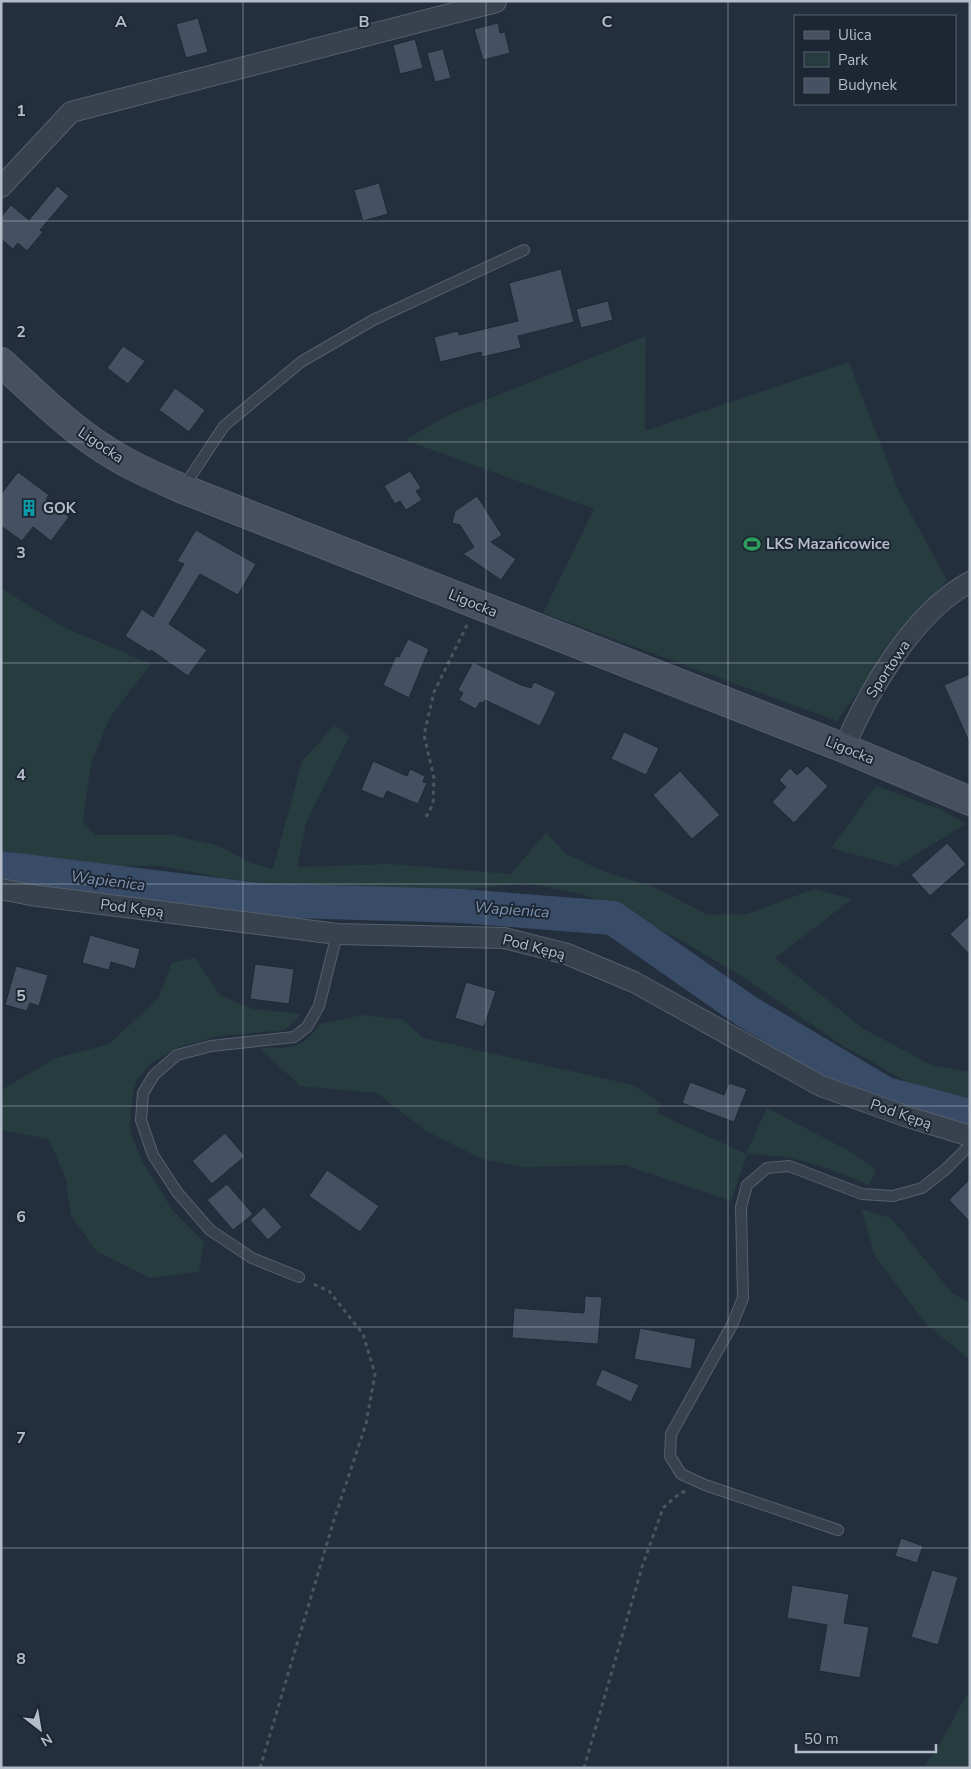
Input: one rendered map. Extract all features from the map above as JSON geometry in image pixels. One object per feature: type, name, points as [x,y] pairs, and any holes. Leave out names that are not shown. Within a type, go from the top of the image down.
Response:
[{"type":"street","points":[[1,187],[71,112],[496,2]]},
{"type":"street","name":"Ligocka","points":[[1,362],[70,424],[103,449],[141,470],[183,489],[844,748],[970,801]]},
{"type":"street","name":"Sportowa","points":[[844,748],[859,712],[904,642],[953,591],[970,582]]},
{"type":"street","name":"Pod Kępą","points":[[1,889],[31,896],[337,934],[504,938],[567,954],[634,982],[821,1086],[908,1117],[970,1136]]},
{"type":"lane","points":[[183,489],[224,426],[301,362],[373,320],[524,250]]},
{"type":"lane","points":[[299,1277],[252,1258],[210,1230],[177,1192],[153,1155],[142,1120],[143,1093],[154,1075],[177,1055],[211,1046],[294,1037],[307,1027],[319,1006],[337,934]]},
{"type":"lane","points":[[838,1530],[705,1485],[681,1474],[670,1456],[671,1434],[732,1325],[743,1298],[741,1207],[746,1185],[767,1168],[789,1166],[862,1194],[893,1196],[922,1188],[946,1170],[970,1145]]},
{"type":"path","points":[[426,817],[433,804],[434,778],[424,735],[434,692],[476,604]]},
{"type":"path","points":[[260,1768],[334,1520],[366,1424],[376,1374],[363,1334],[335,1298],[329,1291],[299,1277]]},
{"type":"path","points":[[584,1768],[642,1567],[663,1508],[680,1493],[705,1485]]},
{"type":"green space","name":"LKS Mazańcowice","points":[[646,336],[645,431],[849,362],[899,492],[947,580],[898,637],[837,721],[543,613],[594,509],[405,440],[452,413]]},
{"type":"green space","points":[[1,588],[61,626],[151,664],[110,717],[91,764],[83,821],[95,835],[173,835],[219,846],[251,863],[273,869],[302,761],[335,725],[349,737],[307,820],[297,867],[390,864],[511,874],[546,832],[566,854],[608,873],[654,887],[708,915],[747,914],[814,889],[852,899],[775,958],[864,1029],[933,1066],[970,1072],[970,1098],[911,1084],[840,1044],[743,977],[675,937],[583,894],[526,883],[454,891],[301,887],[223,878],[161,866],[79,866],[1,850]]},
{"type":"green space","points":[[876,786],[940,809],[966,824],[897,866],[831,848]]},
{"type":"green space","points":[[195,958],[220,995],[253,1009],[301,1014],[285,1030],[219,1036],[179,1047],[152,1062],[136,1081],[131,1104],[130,1131],[142,1161],[173,1211],[204,1242],[199,1272],[150,1278],[96,1251],[71,1216],[66,1180],[49,1139],[1,1130],[1,1090],[56,1058],[109,1044],[158,998],[172,963]]},
{"type":"green space","points":[[362,1015],[404,1020],[423,1038],[633,1085],[661,1103],[657,1113],[746,1154],[767,1108],[851,1152],[876,1170],[869,1185],[839,1173],[794,1159],[747,1154],[731,1201],[625,1165],[522,1167],[482,1159],[426,1131],[377,1093],[300,1086],[260,1048],[294,1046],[307,1039],[320,1024]]},
{"type":"green space","points":[[861,1209],[891,1218],[953,1294],[970,1302],[970,1360],[928,1326],[875,1257]]},
{"type":"green space","points":[[970,1689],[970,1768],[923,1768],[938,1747]]},
{"type":"building","points":[[198,18],[208,52],[186,58],[176,24]]},
{"type":"building","points":[[498,23],[500,33],[505,32],[510,53],[483,60],[474,29]]},
{"type":"building","points":[[415,39],[423,68],[400,74],[393,45]]},
{"type":"building","points":[[443,49],[451,78],[435,82],[427,53]]},
{"type":"building","points":[[379,183],[388,214],[363,221],[354,190]]},
{"type":"building","points":[[57,186],[69,196],[40,230],[43,232],[27,251],[18,243],[13,249],[1,239],[1,217],[11,205],[29,220]]},
{"type":"building","points":[[561,269],[574,322],[518,336],[521,348],[482,357],[481,352],[440,362],[434,337],[458,331],[459,335],[518,321],[509,283]]},
{"type":"building","points":[[608,301],[613,320],[581,328],[576,309]]},
{"type":"building","points":[[123,346],[145,361],[128,384],[107,368]]},
{"type":"building","points":[[175,388],[205,410],[189,432],[159,410]]},
{"type":"building","points":[[410,471],[421,488],[416,491],[422,500],[406,510],[400,501],[395,504],[384,486]]},
{"type":"building","name":"GOK","points":[[18,472],[49,495],[46,499],[69,517],[51,541],[33,527],[22,541],[1,526],[1,494]]},
{"type":"building","points":[[477,496],[502,535],[491,542],[516,559],[501,580],[463,554],[474,547],[460,525],[452,523],[455,511]]},
{"type":"building","points":[[196,530],[256,564],[238,595],[200,574],[169,624],[207,650],[188,676],[151,650],[150,652],[125,636],[142,609],[153,617],[184,564],[177,561]]},
{"type":"building","points":[[408,639],[429,649],[409,698],[383,685],[396,656],[399,657]]},
{"type":"building","points":[[473,662],[521,685],[531,688],[534,682],[556,692],[540,726],[485,700],[483,703],[480,702],[476,709],[459,700],[463,693],[458,690]]},
{"type":"building","points":[[970,674],[970,744],[944,685]]},
{"type":"building","points":[[624,732],[659,748],[646,775],[611,759]]},
{"type":"building","points":[[373,761],[407,776],[410,769],[425,776],[423,782],[427,783],[418,804],[387,791],[383,799],[361,790]]},
{"type":"building","points":[[807,766],[828,786],[794,823],[772,802],[786,787],[779,780],[790,768],[797,775]]},
{"type":"building","points":[[680,771],[720,815],[692,839],[653,795]]},
{"type":"building","points":[[947,843],[966,864],[930,896],[911,875]]},
{"type":"building","points":[[970,915],[970,955],[950,934]]},
{"type":"building","points":[[90,935],[140,949],[135,969],[111,962],[109,970],[82,963]]},
{"type":"building","points":[[255,964],[294,969],[289,1004],[250,999]]},
{"type":"building","points":[[16,966],[48,975],[39,1006],[30,1003],[27,1011],[5,1005]]},
{"type":"building","points":[[466,982],[496,991],[484,1027],[455,1018]]},
{"type":"building","points":[[690,1082],[724,1095],[729,1083],[747,1089],[734,1122],[682,1103]]},
{"type":"building","points":[[225,1133],[245,1156],[212,1184],[192,1161]]},
{"type":"building","points":[[327,1170],[379,1206],[360,1232],[309,1196]]},
{"type":"building","points":[[970,1179],[970,1222],[949,1200]]},
{"type":"building","points":[[227,1184],[253,1214],[233,1230],[207,1200]]},
{"type":"building","points":[[264,1207],[282,1227],[268,1240],[250,1220]]},
{"type":"building","points":[[585,1296],[602,1297],[598,1344],[512,1338],[514,1308],[584,1313]]},
{"type":"building","points":[[640,1328],[696,1339],[691,1369],[634,1359]]},
{"type":"building","points":[[602,1369],[639,1385],[631,1402],[595,1385]]},
{"type":"building","points":[[901,1538],[923,1546],[917,1563],[895,1556]]},
{"type":"building","points":[[932,1570],[958,1577],[938,1645],[911,1637]]},
{"type":"building","points":[[792,1585],[849,1594],[844,1623],[869,1627],[860,1678],[819,1671],[827,1625],[787,1618]]},
{"type":"waterway","name":"Wapienica","points":[[1,868],[260,900],[461,906],[613,918],[746,1011],[886,1094],[970,1116]]},
{"type":"place","name":"GOK","points":[[29,508]]},
{"type":"place","name":"LKS Mazańcowice","points":[[752,544]]}]
